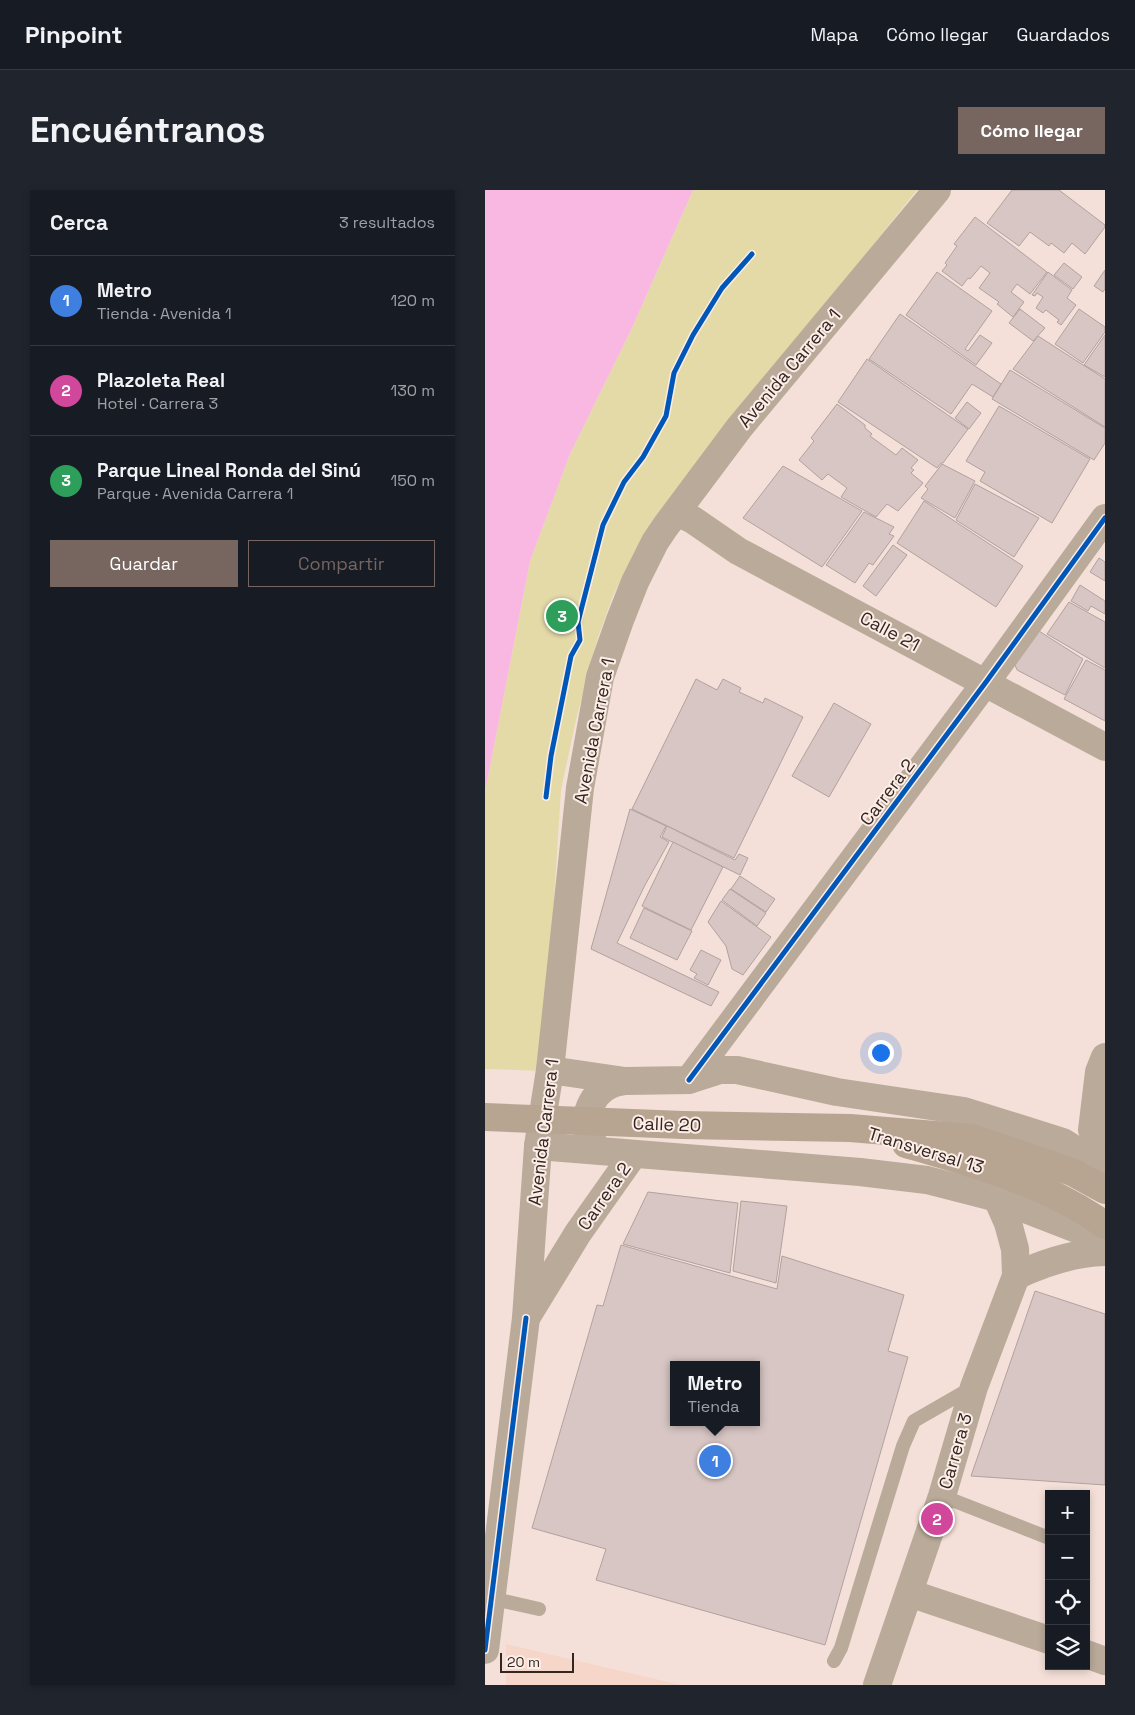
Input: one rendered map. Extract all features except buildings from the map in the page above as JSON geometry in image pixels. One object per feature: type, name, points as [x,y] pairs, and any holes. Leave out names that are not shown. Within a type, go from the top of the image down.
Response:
[{"type":"main road","name":"Calle 20","points":[[485,1117],[683,1125],[850,1128]]},
{"type":"main road","name":"Transversal 13","points":[[850,1128],[1012,1177],[1082,1209],[1105,1226]]},
{"type":"main road","name":"Transversal 13","points":[[850,1128],[972,1138],[1072,1172],[1105,1190]]},
{"type":"street","name":"Avenida Carrera 1","points":[[485,1650],[526,1318],[538,1146],[550,1070],[580,788],[600,676],[635,582],[655,542],[739,428],[937,190]]},
{"type":"street","name":"Calle 21","points":[[677,512],[693,520],[738,551],[1105,747]]},
{"type":"street","name":"Carrera 2","points":[[689,1080],[986,682],[1105,518]]},
{"type":"street","points":[[1105,1057],[1099,1072],[1099,1121],[1092,1133],[1105,1157]]},
{"type":"street","points":[[550,1070],[625,1081],[689,1080],[720,1070],[737,1070],[837,1092],[964,1111],[1063,1142],[1102,1167],[1105,1171]]},
{"type":"street","points":[[601,1151],[591,1139],[587,1124],[589,1108],[597,1094],[610,1085],[625,1081]]},
{"type":"street","name":"Carrera 2","points":[[526,1318],[577,1233],[633,1155],[538,1146]]},
{"type":"street","points":[[633,1155],[860,1172],[927,1180],[997,1198],[1105,1240]]},
{"type":"street","name":"Carrera 3","points":[[877,1685],[942,1496],[974,1387],[1016,1276],[1015,1249],[1011,1231],[997,1198],[985,1179],[970,1163]]},
{"type":"street","points":[[1016,1276],[1039,1264],[1064,1257],[1105,1252]]},
{"type":"street","points":[[909,1594],[1045,1639]]},
{"type":"street","points":[[1090,1655],[1105,1661]]},
{"type":"lane","points":[[834,1661],[841,1648],[903,1446],[914,1421],[974,1387]]},
{"type":"lane","points":[[942,1496],[1045,1536]]},
{"type":"lane","points":[[490,1598],[539,1609]]},
{"type":"shaded area","points":[[485,190],[693,190],[632,328],[570,454],[530,561],[485,792]]},
{"type":"shaded area","points":[[693,190],[917,190],[651,522],[613,596],[598,637],[576,720],[561,790],[543,1071],[485,1069],[485,792],[530,561],[570,454],[632,328]]},
{"type":"shaded area","points":[[506,1644],[681,1685],[506,1685]]},
{"type":"cycle path","points":[[546,797],[551,756],[571,656],[580,640],[578,622],[603,525],[624,482],[643,457],[666,416],[674,373],[693,335],[722,288],[752,254]]},
{"type":"cycle path","points":[[689,1080],[986,682],[1105,518]]},
{"type":"cycle path","points":[[485,1650],[526,1318]]},
{"type":"place","name":"Parque Lineal Ronda del Sinú","points":[[562,616]]},
{"type":"place","name":"Metro","points":[[715,1461]]},
{"type":"place","name":"Plazoleta Real","points":[[937,1519]]}]
